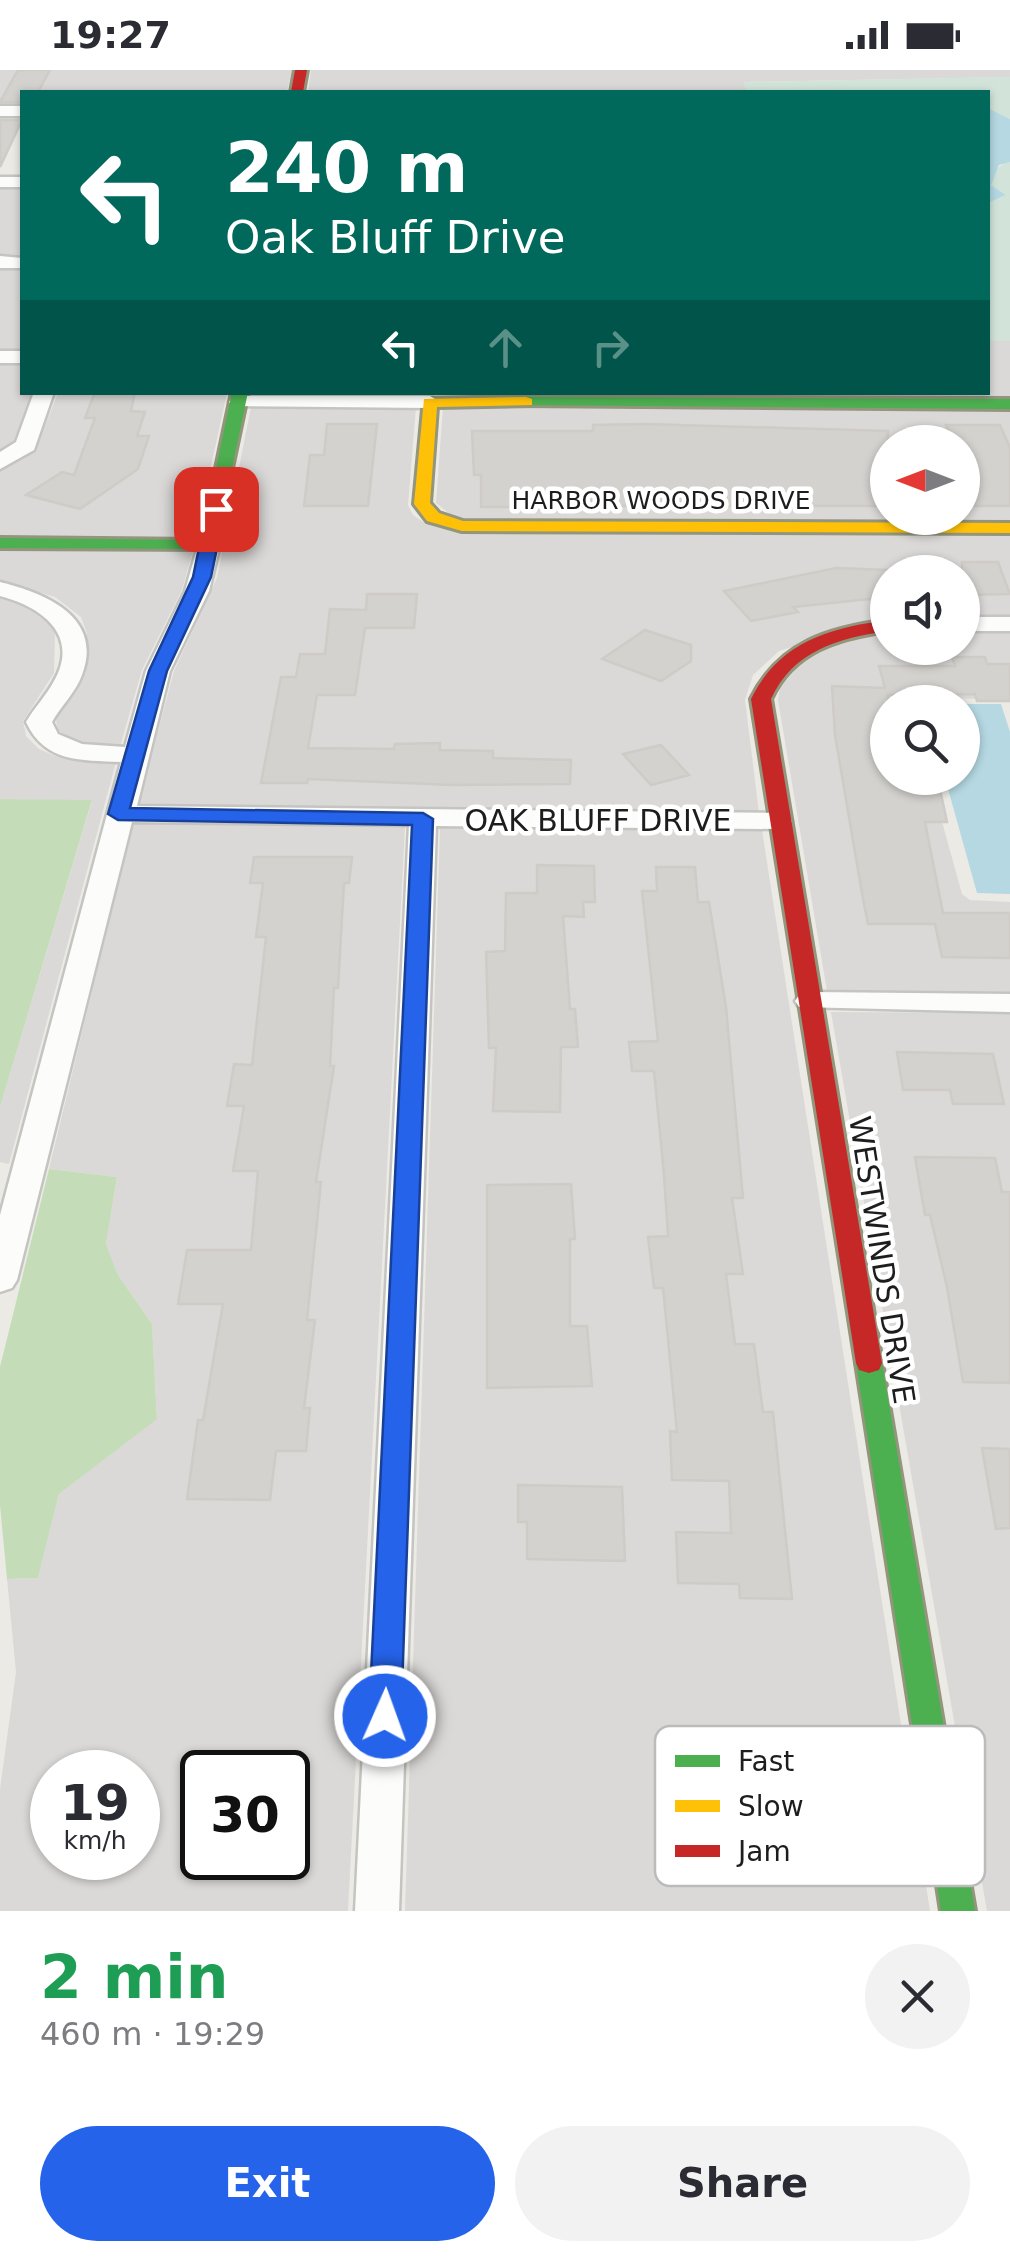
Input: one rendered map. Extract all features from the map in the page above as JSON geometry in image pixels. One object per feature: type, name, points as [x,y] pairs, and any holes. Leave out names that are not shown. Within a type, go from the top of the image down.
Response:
[{"type":"street","points":[[0,462],[26,444],[43,395]]},
{"type":"street","points":[[0,1280],[158,671],[196,591],[240,397],[430,402],[1010,404]]},
{"type":"street","name":"HARBOR WOODS DRIVE","points":[[430,402],[422,504],[425,512],[448,524],[1010,528]]},
{"type":"street","points":[[0,543],[208,545]]},
{"type":"street","points":[[0,588],[44,602],[62,615],[70,630],[70,674],[39,722],[47,739],[78,752],[135,755]]},
{"type":"street","points":[[980,624],[1010,624]]},
{"type":"street","name":"WESTWINDS DRIVE","points":[[870,629],[814,643],[784,661],[763,687],[761,700],[928,1726]]},
{"type":"street","name":"OAK BLUFF DRIVE","points":[[118,814],[778,821]]},
{"type":"street","points":[[377,1911],[423,819]]},
{"type":"street","points":[[810,1001],[1010,1003]]},
{"type":"street","name":"WESTWINDS DRIVE","points":[[954,1886],[958,1911]]},
{"type":"shaded area","points":[[0,70],[292,70],[287,90],[20,90],[20,108],[0,108]]},
{"type":"shaded area","points":[[311,70],[1010,70],[1010,77],[744,82],[746,90],[308,90]]},
{"type":"shaded area","points":[[0,185],[20,186],[20,259],[0,258]]},
{"type":"shaded area","points":[[0,266],[20,266],[20,352],[0,352]]},
{"type":"shaded area","points":[[990,341],[1010,341],[1010,399],[253,397],[990,395]]},
{"type":"shaded area","points":[[0,361],[20,362],[20,395],[30,395],[13,444],[0,455]]},
{"type":"shaded area","points":[[57,395],[227,395],[195,539],[0,537],[0,468],[35,451]]},
{"type":"shaded area","points":[[251,407],[416,407],[408,505],[413,515],[425,523],[870,531],[870,535],[1010,534],[1010,618],[980,617],[980,555],[870,555],[870,623],[779,651],[753,675],[745,700],[759,813],[138,806],[174,671],[217,578]]},
{"type":"shaded area","points":[[443,407],[1010,409],[1010,522],[980,522],[980,425],[870,425],[870,521],[456,519],[436,503]]},
{"type":"shaded area","points":[[0,549],[193,551],[182,590],[142,670],[120,747],[76,743],[58,730],[59,713],[86,673],[87,633],[81,617],[55,597],[0,581]]},
{"type":"shaded area","points":[[0,596],[31,607],[47,618],[55,631],[54,673],[23,721],[26,736],[39,749],[55,756],[116,762],[9,1164],[0,1162],[0,1107],[92,801],[0,799]]},
{"type":"shaded area","points":[[980,631],[1010,631],[1010,700],[980,699],[980,685],[870,685],[870,795],[935,795],[962,894],[970,900],[1010,902],[1010,993],[827,991],[778,700],[780,688],[799,665],[826,648],[870,636],[870,665],[980,665]]},
{"type":"shaded area","points":[[133,823],[405,827],[348,1911],[0,1911],[0,1789],[16,1672],[7,1579],[38,1578],[59,1494],[157,1418],[152,1324],[118,1275],[106,1244],[117,1177],[49,1169]]},
{"type":"shaded area","points":[[440,828],[762,830],[901,1726],[655,1726],[655,1886],[926,1886],[930,1911],[405,1911]]},
{"type":"shaded area","points":[[831,1012],[1010,1013],[1010,1911],[987,1911],[983,1886],[985,1726],[955,1726]]},
{"type":"green space","points":[[1010,77],[1010,119],[990,109],[990,90],[746,90],[744,82]]},
{"type":"green space","points":[[1010,162],[1010,341],[990,341],[990,202],[1006,195],[991,185],[1002,165]]},
{"type":"green space","points":[[0,799],[92,800],[0,1107]]},
{"type":"green space","points":[[49,1169],[117,1177],[106,1244],[118,1275],[152,1324],[157,1419],[59,1494],[38,1578],[7,1579],[0,1505],[0,1367]]},
{"type":"water","points":[[990,109],[1010,119],[1010,162],[999,165],[991,185],[1006,195],[990,202]]},
{"type":"water","points":[[980,704],[1001,704],[1010,732],[1010,894],[977,893],[950,795],[980,795]]},
{"type":"building","points":[[18,70],[50,70],[39,90],[20,90],[20,102],[0,102]]},
{"type":"building","points":[[0,120],[20,120],[20,124],[0,167]]},
{"type":"building","points":[[94,395],[134,395],[131,411],[145,412],[137,436],[149,436],[138,469],[80,509],[26,495],[62,472],[74,475],[95,418],[85,418]]},
{"type":"building","points":[[327,424],[377,424],[368,506],[304,506],[310,455],[324,455]]},
{"type":"building","points":[[593,425],[870,430],[870,506],[600,506],[599,501],[530,501],[531,507],[481,507],[481,475],[474,475],[472,431],[593,431]]},
{"type":"building","points":[[980,425],[1000,425],[1010,448],[1010,506],[980,506]]},
{"type":"building","points":[[980,562],[998,562],[1010,594],[980,595]]},
{"type":"building","points":[[836,568],[870,569],[870,599],[793,607],[798,612],[751,621],[724,591]]},
{"type":"building","points":[[367,594],[417,594],[414,628],[365,628],[355,695],[317,695],[308,748],[394,749],[395,744],[440,743],[440,750],[493,751],[493,758],[571,760],[570,784],[453,785],[308,779],[307,783],[261,783],[281,677],[296,677],[300,654],[325,654],[330,609],[366,610]]},
{"type":"building","points":[[645,630],[691,645],[691,661],[661,681],[602,659]]},
{"type":"building","points":[[980,657],[985,657],[987,664],[1010,664],[1010,701],[980,701],[980,685],[884,685],[879,666],[980,665]]},
{"type":"building","points":[[832,686],[870,687],[870,795],[941,795],[947,822],[925,822],[943,913],[1010,913],[1010,958],[942,957],[935,924],[868,924],[835,735]]},
{"type":"building","points":[[661,745],[689,775],[651,785],[623,754]]},
{"type":"building","points":[[254,857],[352,857],[349,883],[344,883],[338,988],[334,988],[330,1066],[334,1066],[316,1182],[321,1182],[307,1320],[315,1320],[304,1408],[310,1408],[306,1451],[276,1451],[270,1500],[187,1499],[198,1420],[203,1420],[223,1304],[178,1304],[187,1250],[251,1250],[258,1171],[233,1171],[244,1106],[227,1106],[234,1064],[252,1065],[266,937],[256,937],[263,883],[250,883]]},
{"type":"building","points":[[537,865],[594,866],[595,902],[583,902],[584,917],[563,916],[570,1009],[575,1009],[578,1047],[561,1047],[560,1112],[493,1111],[496,1048],[489,1048],[486,952],[505,951],[506,893],[537,893]]},
{"type":"building","points":[[656,867],[695,867],[698,902],[709,902],[726,1007],[743,1198],[732,1198],[743,1274],[726,1274],[735,1344],[754,1344],[763,1412],[773,1412],[792,1599],[740,1598],[739,1584],[678,1583],[676,1532],[731,1533],[729,1481],[672,1480],[670,1431],[677,1432],[663,1288],[654,1288],[648,1237],[668,1236],[654,1071],[632,1071],[629,1042],[658,1041],[642,891],[657,891]]},
{"type":"building","points":[[897,1052],[993,1054],[1004,1104],[953,1104],[950,1090],[903,1090]]},
{"type":"building","points":[[915,1157],[995,1158],[1002,1192],[1010,1192],[1010,1383],[963,1382],[947,1287],[930,1215],[925,1215]]},
{"type":"building","points":[[571,1184],[575,1239],[570,1239],[570,1326],[587,1326],[592,1386],[487,1388],[487,1185]]},
{"type":"building","points":[[982,1448],[1010,1449],[1010,1528],[996,1529]]},
{"type":"building","points":[[518,1485],[622,1487],[625,1561],[527,1559],[527,1522],[518,1522]]},
{"type":"traffic: fast","points":[[0,543],[209,545],[239,395]]},
{"type":"traffic: fast","points":[[526,402],[1010,404]]},
{"type":"traffic: fast","points":[[869,1363],[928,1726]]},
{"type":"traffic: fast","points":[[954,1886],[958,1911]]},
{"type":"traffic: slow","points":[[526,402],[430,402],[422,504],[433,517],[462,526],[1010,528]]},
{"type":"traffic: jam","points":[[297,90],[301,70]]},
{"type":"traffic: jam","points":[[869,1363],[761,699],[770,681],[796,654],[830,637],[870,628]]},
{"type":"route","points":[[216,509],[202,577],[158,671],[118,814],[423,819],[385,1716]]}]
